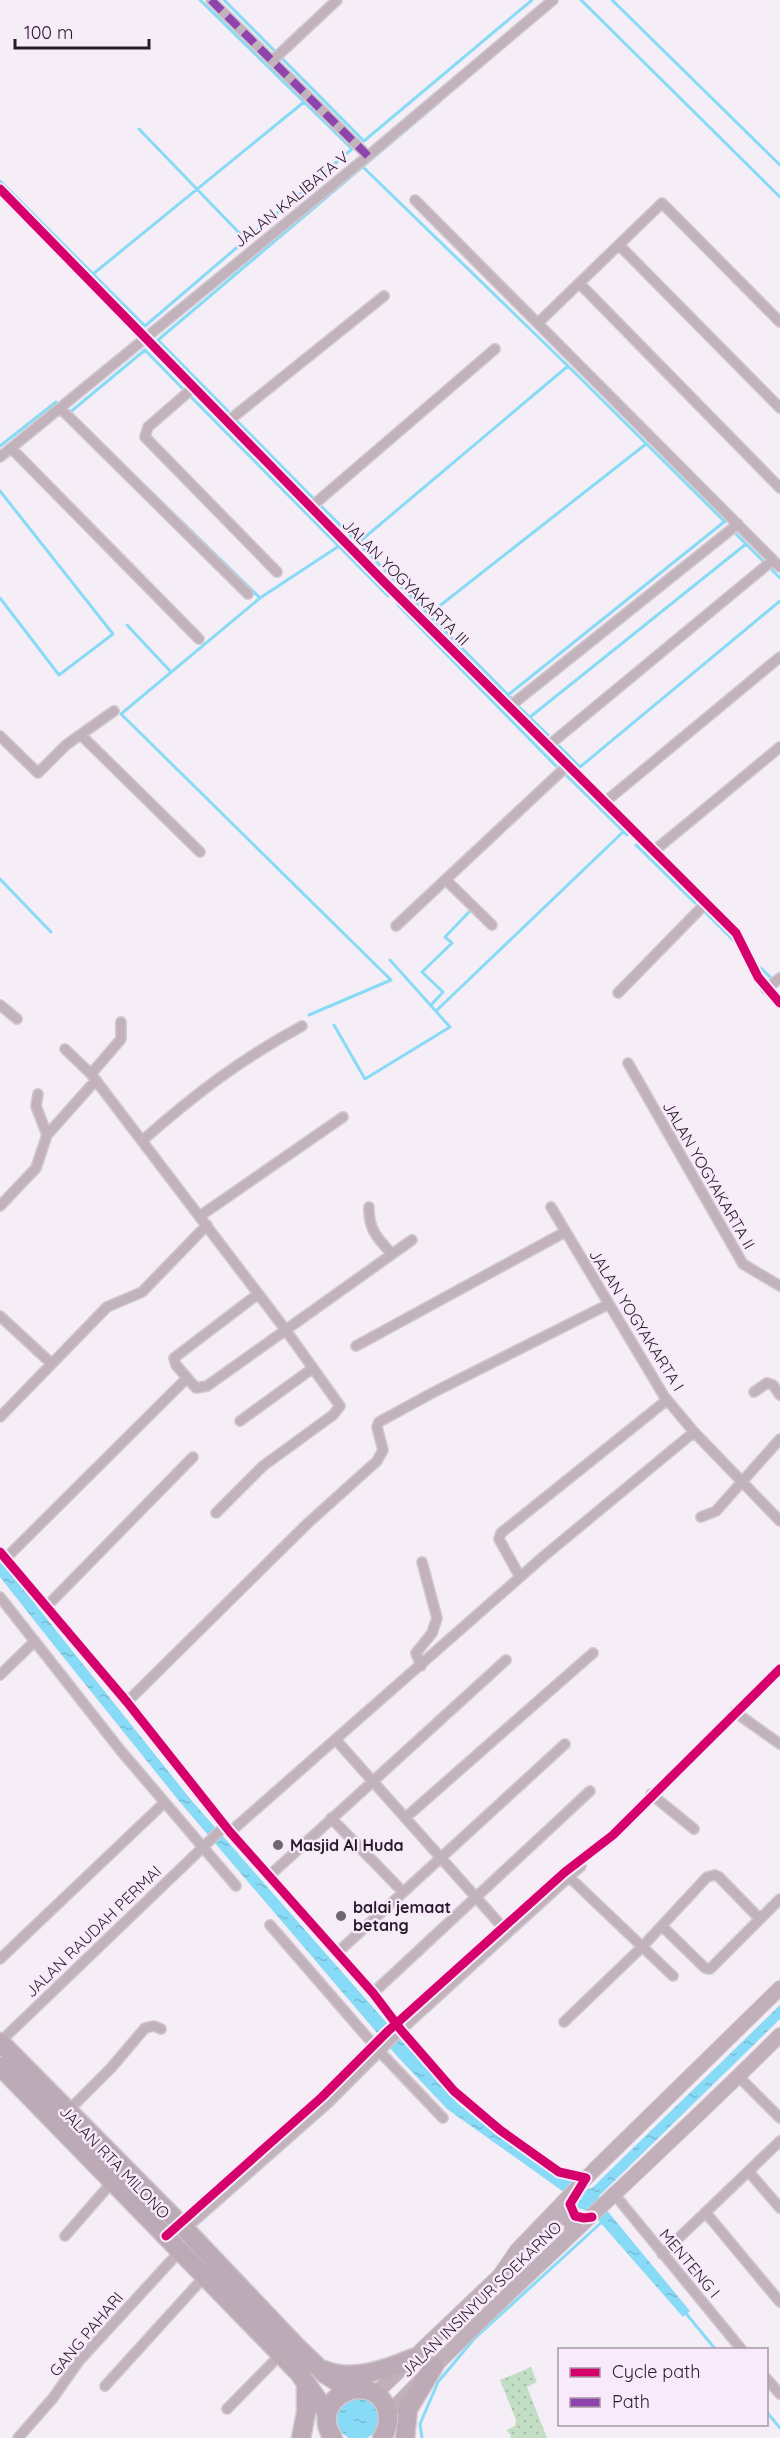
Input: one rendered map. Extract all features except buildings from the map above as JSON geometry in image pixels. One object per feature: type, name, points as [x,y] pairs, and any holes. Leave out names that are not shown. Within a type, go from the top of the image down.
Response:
[{"type":"highway","name":"JALAN RTA MILONO","points":[[0,2042],[68,2111],[78,2134],[113,2181],[177,2230],[180,2251],[281,2354],[311,2374],[350,2390]]},
{"type":"highway","name":"JALAN RTA MILONO","points":[[0,2066],[78,2134],[177,2230],[311,2374],[328,2429]]},
{"type":"highway","points":[[301,2438],[311,2374],[328,2372],[362,2374],[391,2367],[413,2358]]},
{"type":"highway","points":[[405,2438],[408,2409],[434,2366]]},
{"type":"highway","points":[[328,2429],[336,2398],[350,2390],[360,2389],[375,2394],[383,2403],[387,2430]]},
{"type":"street","name":"JALAN KALIBATA V","points":[[0,457],[368,156],[211,0]]},
{"type":"street","points":[[273,60],[337,0]]},
{"type":"street","points":[[368,156],[553,0]]},
{"type":"street","name":"JALAN YOGYAKARTA III","points":[[0,189],[193,388],[706,903],[742,941],[766,989],[780,1003]]},
{"type":"street","points":[[415,200],[777,563],[548,746]]},
{"type":"street","points":[[538,323],[662,202],[780,322]]},
{"type":"street","points":[[619,245],[780,408]]},
{"type":"street","points":[[579,283],[780,488]]},
{"type":"street","points":[[227,422],[384,296]]},
{"type":"street","points":[[311,507],[495,349]]},
{"type":"street","points":[[193,388],[148,427],[145,436],[277,572]]},
{"type":"street","points":[[60,408],[248,594]]},
{"type":"street","points":[[11,448],[199,639]]},
{"type":"street","points":[[509,707],[738,524]]},
{"type":"street","points":[[605,802],[780,657]]},
{"type":"street","points":[[0,736],[38,773],[66,745],[82,736],[114,711]]},
{"type":"street","points":[[82,736],[200,852]]},
{"type":"street","points":[[654,851],[780,747]]},
{"type":"street","points":[[396,926],[567,765]]},
{"type":"street","points":[[446,880],[492,925]]},
{"type":"street","points":[[618,993],[706,903]]},
{"type":"street","points":[[766,989],[780,978]]},
{"type":"street","points":[[0,1005],[17,1019]]},
{"type":"street","points":[[0,1206],[36,1168],[48,1135],[121,1039],[122,1022]]},
{"type":"street","points":[[143,1140],[208,1085],[253,1053],[302,1026]]},
{"type":"street","points":[[65,1049],[93,1077],[143,1140],[339,1404],[338,1411],[263,1466],[216,1513]]},
{"type":"street","name":"JALAN YOGYAKARTA II","points":[[628,1063],[743,1264],[780,1286]]},
{"type":"street","points":[[38,1094],[36,1106],[48,1135]]},
{"type":"street","points":[[200,1216],[343,1117]]},
{"type":"street","name":"JALAN YOGYAKARTA I","points":[[550,1207],[667,1400],[741,1483],[780,1521]]},
{"type":"street","points":[[369,1208],[368,1221],[372,1230],[392,1254]]},
{"type":"street","points":[[0,1417],[107,1307],[142,1292],[207,1225]]},
{"type":"street","points":[[356,1346],[565,1232]]},
{"type":"street","points":[[258,1294],[176,1355],[173,1361],[196,1388],[203,1388],[412,1240]]},
{"type":"street","points":[[127,1702],[308,1523],[378,1461],[383,1450],[377,1427],[379,1422],[609,1304]]},
{"type":"street","points":[[0,1316],[52,1364]]},
{"type":"street","points":[[240,1422],[313,1368]]},
{"type":"street","points":[[186,1379],[3,1556],[127,1702],[224,1830],[269,1876],[373,1993],[395,2030],[464,2101],[493,2125],[560,2172],[573,2193],[570,2204],[576,2216],[596,2213]]},
{"type":"street","points":[[754,1392],[767,1383],[780,1395]]},
{"type":"street","points":[[520,1577],[499,1539],[501,1533],[667,1400]]},
{"type":"street","name":"JALAN RAUDAH PERMAI","points":[[0,2042],[205,1845],[336,1740],[520,1577],[694,1432]]},
{"type":"street","points":[[701,1517],[716,1511],[780,1439]]},
{"type":"street","points":[[46,1606],[193,1457]]},
{"type":"street","points":[[421,1666],[416,1653],[432,1633],[437,1618],[422,1562]]},
{"type":"street","points":[[0,1597],[164,1803],[205,1845],[236,1886]]},
{"type":"street","points":[[0,1675],[35,1641]]},
{"type":"street","points":[[405,1818],[593,1653]]},
{"type":"street","points":[[269,1876],[506,1660]]},
{"type":"street","points":[[177,2230],[605,1840],[780,1669]]},
{"type":"street","points":[[735,1712],[780,1744]]},
{"type":"street","points":[[336,1740],[505,1930]]},
{"type":"street","points":[[337,1953],[439,1857],[565,1744]]},
{"type":"street","points":[[373,1993],[590,1791]]},
{"type":"street","points":[[651,1794],[694,1829]]},
{"type":"street","points":[[0,1959],[164,1803]]},
{"type":"street","points":[[331,1818],[403,1892]]},
{"type":"street","points":[[567,1874],[673,1976]]},
{"type":"street","points":[[564,2022],[642,1947],[707,1878],[715,1875],[759,1918]]},
{"type":"street","points":[[662,1926],[708,1969],[780,1899]]},
{"type":"street","points":[[270,1925],[444,2118]]},
{"type":"street","points":[[500,2275],[517,2250],[780,1988]]},
{"type":"street","points":[[68,2111],[111,2068],[145,2028],[154,2026],[161,2029]]},
{"type":"street","name":"JALAN INSINYUR SOEKARNO","points":[[387,2430],[434,2366],[453,2346],[615,2195],[780,2035]]},
{"type":"street","points":[[739,2077],[780,2118]]},
{"type":"street","points":[[662,2254],[780,2141]]},
{"type":"street","points":[[749,2172],[780,2208]]},
{"type":"street","points":[[65,2236],[113,2181]]},
{"type":"street","name":"MENTENG I","points":[[615,2195],[741,2348]]},
{"type":"street","points":[[706,2213],[780,2302]]},
{"type":"street","points":[[375,2394],[556,2219],[565,2217],[569,2220],[573,2227],[571,2235]]},
{"type":"street","name":"GANG PAHARI","points":[[18,2438],[53,2398],[79,2361],[180,2251]]},
{"type":"street","points":[[105,2386],[205,2276]]},
{"type":"street","points":[[438,2332],[453,2346]]},
{"type":"street","points":[[227,2409],[281,2354]]},
{"type":"street","points":[[768,2380],[780,2393]]},
{"type":"green space","points":[[531,2367],[537,2382],[527,2387],[547,2438],[510,2438],[511,2435],[506,2430],[515,2426],[516,2420],[500,2380]]},
{"type":"water","points":[[0,1560],[192,1801],[457,2103],[479,2121],[586,2190],[592,2188],[780,2005],[780,2019],[599,2196],[600,2202],[690,2311],[683,2317],[591,2212],[578,2208],[575,2200],[447,2109],[396,2055],[179,1801],[56,1648],[0,1577]]},
{"type":"water","points":[[358,2398],[366,2400],[373,2404],[379,2419],[377,2427],[373,2434],[366,2438],[350,2438],[343,2434],[339,2427],[337,2419],[339,2411],[343,2404],[350,2400]]},
{"type":"waterway","points":[[0,181],[145,326],[352,149],[200,0]]},
{"type":"waterway","points":[[224,0],[364,141],[532,0]]},
{"type":"waterway","points":[[581,0],[780,197]]},
{"type":"waterway","points":[[612,0],[780,165]]},
{"type":"waterway","points":[[93,274],[304,102]]},
{"type":"waterway","points":[[228,411],[158,340],[439,102]]},
{"type":"waterway","points":[[139,129],[246,240]]},
{"type":"waterway","points":[[322,507],[358,543],[568,366],[363,167]]},
{"type":"waterway","points":[[69,413],[145,350],[182,388]]},
{"type":"waterway","points":[[568,366],[725,522]]},
{"type":"waterway","points":[[192,398],[388,596]]},
{"type":"waterway","points":[[0,446],[56,402]]},
{"type":"waterway","points":[[238,422],[312,497]]},
{"type":"waterway","points":[[428,615],[646,444]]},
{"type":"waterway","points":[[144,485],[260,598]]},
{"type":"waterway","points":[[0,491],[113,634],[59,675],[0,598]]},
{"type":"waterway","points":[[508,695],[724,522]]},
{"type":"waterway","points":[[736,534],[780,578]]},
{"type":"waterway","points":[[358,543],[513,700]]},
{"type":"waterway","points":[[530,717],[746,544]]},
{"type":"waterway","points":[[309,1015],[391,980],[121,714],[260,598],[339,546]]},
{"type":"waterway","points":[[559,746],[580,767],[780,601]]},
{"type":"waterway","points":[[398,605],[556,766]]},
{"type":"waterway","points":[[127,625],[171,672]]},
{"type":"waterway","points":[[517,705],[548,735]]},
{"type":"waterway","points":[[567,776],[627,835]]},
{"type":"waterway","points":[[436,1011],[623,832]]},
{"type":"waterway","points":[[636,845],[695,903]]},
{"type":"waterway","points":[[0,879],[51,932]]},
{"type":"waterway","points":[[431,1005],[443,992],[422,972],[452,943],[445,937],[469,912]]},
{"type":"waterway","points":[[706,913],[737,944]]},
{"type":"waterway","points":[[334,1025],[365,1079],[450,1027],[390,960]]},
{"type":"waterway","points":[[761,968],[770,977]]},
{"type":"waterway","points":[[422,2438],[420,2424],[438,2382],[474,2339],[604,2220]]},
{"type":"waterway","points":[[684,2311],[714,2348]]},
{"type":"waterway","points":[[768,2413],[780,2428]]},
{"type":"marked path","points":[[211,0],[368,156]]},
{"type":"cycle path","points":[[0,189],[386,584],[736,933],[758,977],[780,1003]]},
{"type":"cycle path","points":[[0,1552],[127,1702],[230,1832],[373,1993],[401,2030],[454,2091],[500,2130],[559,2172],[586,2178],[570,2204],[575,2216],[592,2217]]},
{"type":"cycle path","points":[[166,2236],[322,2097],[388,2031],[565,1872],[613,1835],[780,1669]]},
{"type":"place","name":"Masjid Al Huda","points":[[278,1845]]},
{"type":"place","name":"balai jemaat betang","points":[[341,1916]]}]
